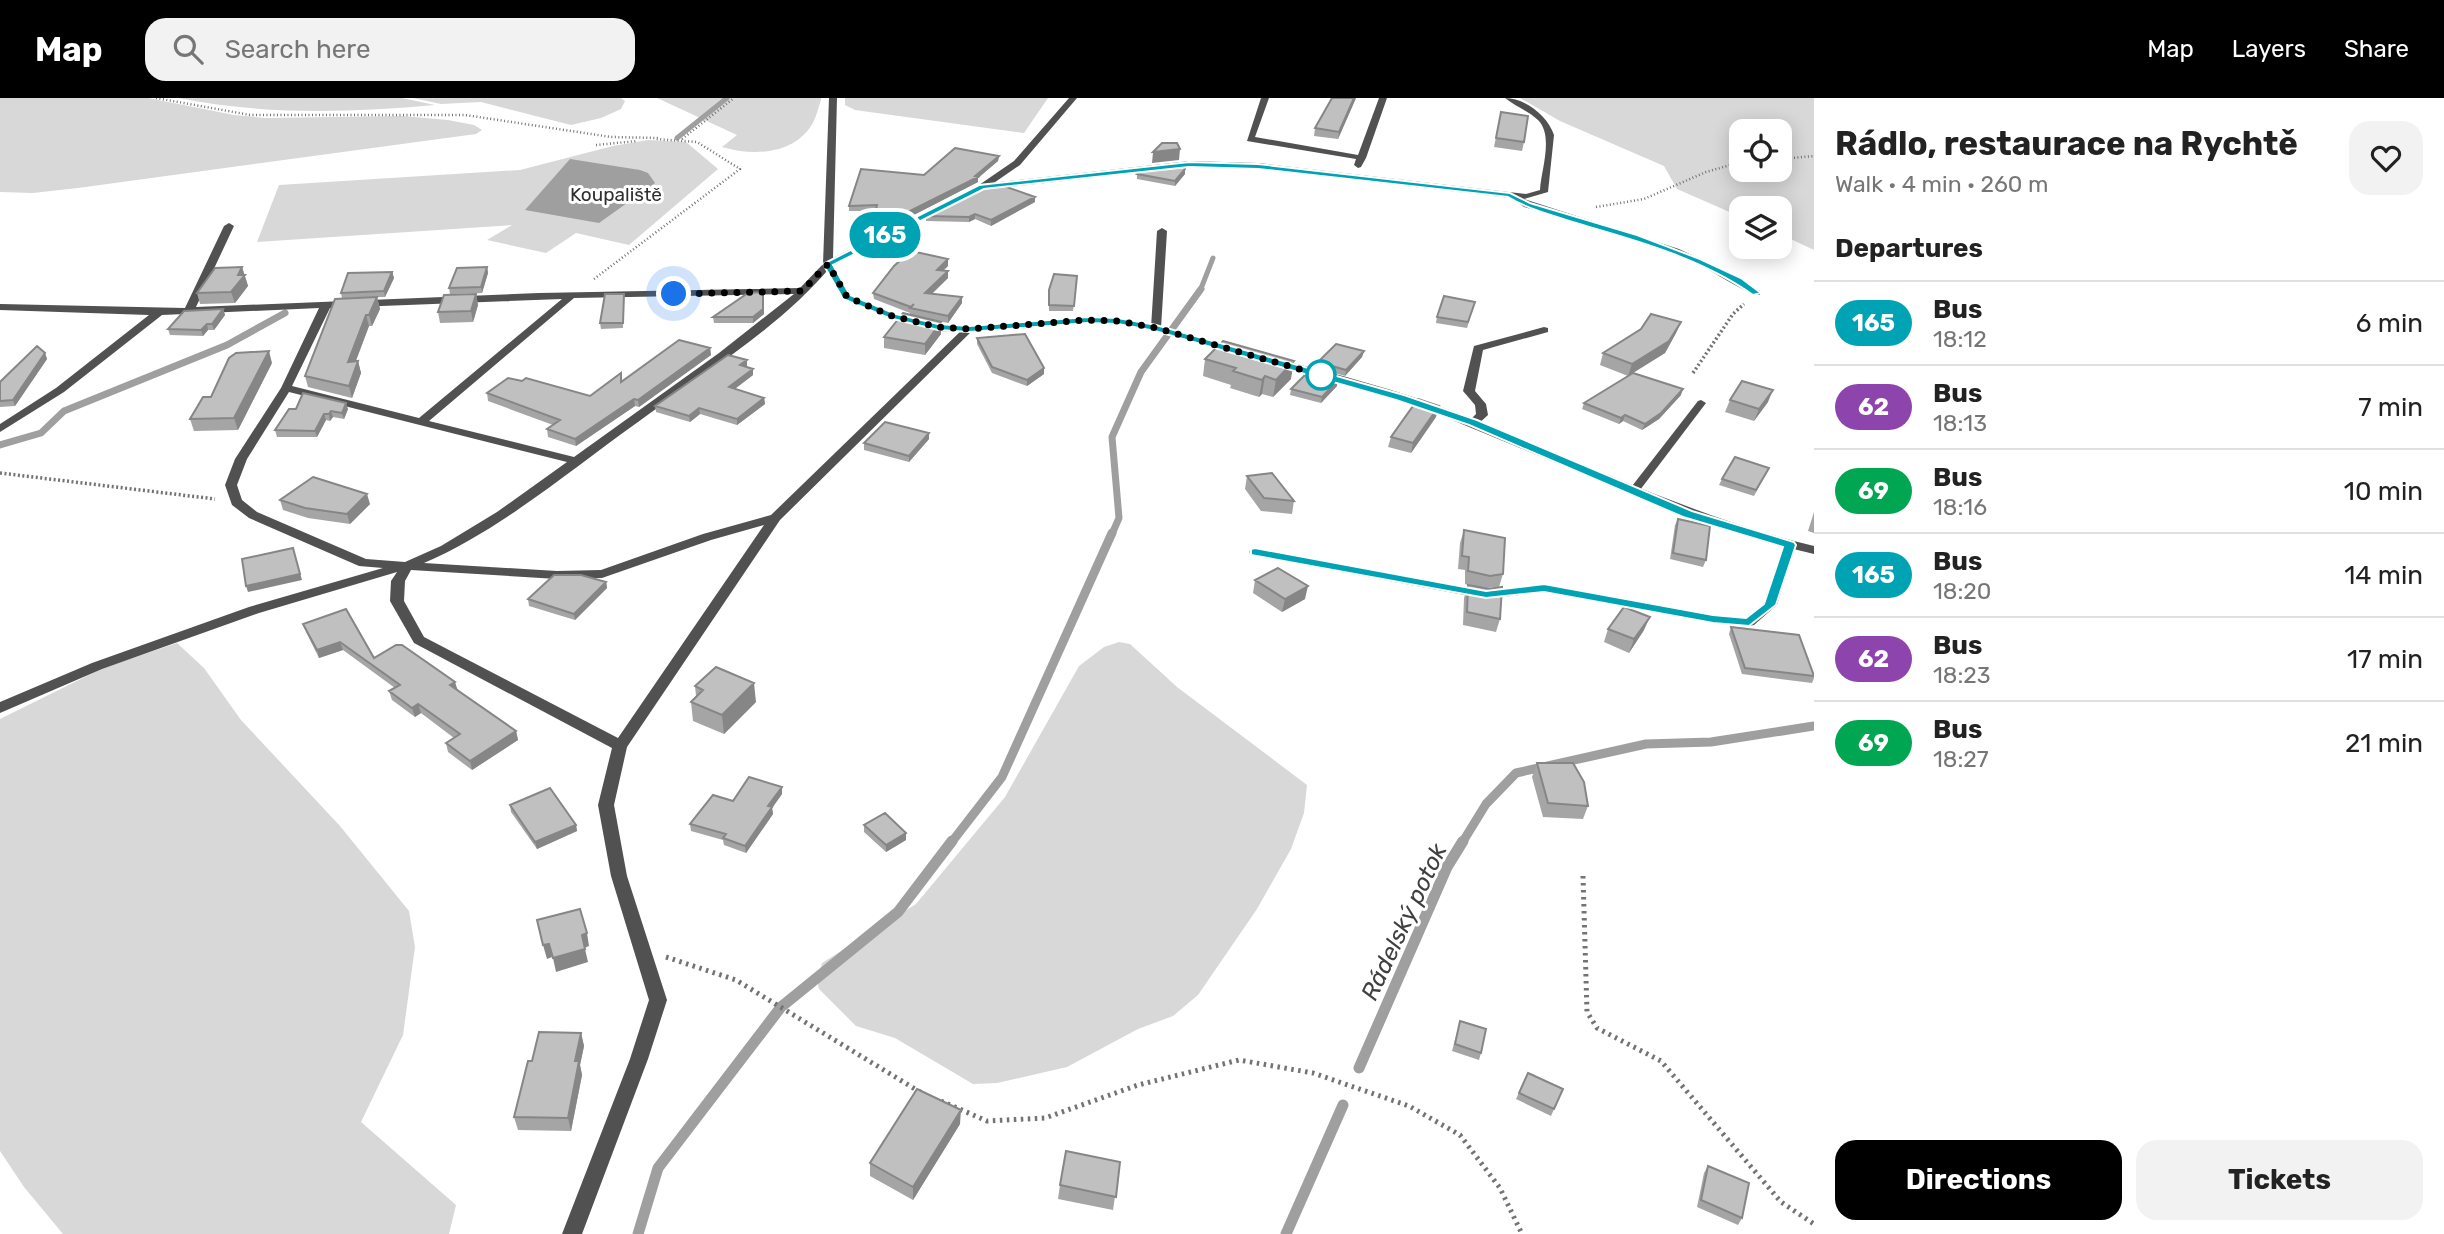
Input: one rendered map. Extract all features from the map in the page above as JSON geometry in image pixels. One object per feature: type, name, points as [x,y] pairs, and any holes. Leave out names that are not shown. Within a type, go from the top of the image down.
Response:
[{"type":"street","points":[[833,98],[828,264],[847,297],[892,316],[938,327],[969,329],[1087,320],[1118,321],[1156,328],[1246,354]]},
{"type":"street","points":[[0,708],[97,666],[254,610],[408,565],[445,549],[501,515],[734,347],[789,305],[828,264],[982,187],[1017,163],[1073,98]]},
{"type":"street","points":[[1265,98],[1250,139],[1362,158]]},
{"type":"street","points":[[1352,176],[1362,158],[1383,98]]},
{"type":"street","points":[[982,187],[1189,164],[1258,166],[1526,197],[1544,192],[1545,168],[1552,132],[1548,123],[1537,113],[1509,98]]},
{"type":"street","points":[[1510,195],[1527,205],[1634,237],[1697,261],[1738,280],[1756,293]]},
{"type":"street","points":[[189,311],[229,226]]},
{"type":"street","points":[[1156,328],[1162,231]]},
{"type":"street","points":[[0,307],[159,312],[571,296],[802,291]]},
{"type":"street","points":[[421,422],[571,296]]},
{"type":"street","points":[[326,305],[286,388],[241,459],[231,485],[236,502],[254,515],[364,563],[557,575],[602,574],[707,537],[775,517]]},
{"type":"street","points":[[0,429],[60,390],[159,312]]},
{"type":"street","points":[[572,1234],[659,1000],[619,876],[606,805],[620,746],[775,517],[969,329]]},
{"type":"street","points":[[1473,422],[1482,415],[1480,404],[1469,391],[1478,348],[1544,330]]},
{"type":"street","points":[[1259,357],[1473,422],[1687,514],[1814,550]]},
{"type":"street","points":[[286,388],[576,461]]},
{"type":"street","points":[[1255,552],[1486,594],[1544,588],[1713,619],[1749,622],[1770,605],[1790,545]]},
{"type":"street","points":[[408,565],[398,581],[397,601],[419,640],[620,746]]},
{"type":"lane","points":[[1633,492],[1701,403]]},
{"type":"path","points":[[156,98],[250,115],[465,115],[611,138],[681,140],[696,142],[740,169],[571,296]]},
{"type":"path","points":[[681,140],[734,98]]},
{"type":"path","points":[[596,145],[658,138]]},
{"type":"path","points":[[1792,158],[1814,156]]},
{"type":"path","points":[[1591,207],[1648,198],[1729,164]]},
{"type":"path","points":[[1693,373],[1733,314],[1756,293]]},
{"type":"path","points":[[0,473],[170,491],[236,502]]},
{"type":"path","points":[[1583,876],[1587,1012],[1597,1028],[1661,1061],[1781,1202],[1814,1224]]},
{"type":"path","points":[[644,950],[736,980],[906,1086],[987,1121],[1045,1118],[1138,1085],[1239,1060],[1313,1073],[1409,1105],[1460,1135],[1500,1188],[1522,1234]]},
{"type":"green space","points":[[0,98],[148,98],[234,115],[266,118],[403,116],[448,120],[474,125],[482,130],[476,134],[78,188],[33,193],[0,192]]},
{"type":"green space","points":[[178,98],[402,98],[435,105],[306,111],[210,104]]},
{"type":"green space","points":[[413,98],[621,98],[625,101],[621,109],[601,118],[571,125],[481,102],[441,104]]},
{"type":"green space","points":[[657,98],[821,100],[813,123],[803,136],[793,143],[771,151],[746,152],[722,147],[737,135]]},
{"type":"green space","points":[[845,98],[1048,98],[1024,133],[855,110],[845,105]]},
{"type":"green space","points":[[1520,98],[1814,98],[1814,250],[1792,240],[1792,196],[1729,196],[1729,212],[1677,189],[1664,166],[1560,121]]},
{"type":"green space","name":"Koupaliště","points":[[648,140],[686,142],[718,169],[629,245],[576,233],[546,253],[487,240],[512,225],[257,242],[279,185],[520,170],[613,146]]},
{"type":"green space","points":[[1119,642],[1130,644],[1177,687],[1307,785],[1304,813],[1291,849],[1257,909],[1198,995],[1173,1016],[1138,1029],[1067,1067],[997,1083],[973,1084],[895,1038],[856,1026],[819,989],[817,981],[822,963],[916,904],[1005,797],[1079,666],[1104,647]]},
{"type":"green space","points":[[177,643],[204,668],[241,720],[340,826],[409,911],[415,947],[403,1035],[361,1122],[456,1205],[449,1234],[63,1234],[24,1187],[0,1151],[0,719],[103,668]]},
{"type":"shaded area","points":[[570,159],[640,170],[648,173],[655,183],[599,223],[525,210]]},
{"type":"building","points":[[1332,98],[1354,98],[1339,132],[1315,128]]},
{"type":"building","points":[[1501,112],[1528,116],[1524,142],[1496,138]]},
{"type":"building","points":[[1162,143],[1177,143],[1180,149],[1153,152]]},
{"type":"building","points":[[955,148],[999,156],[975,176],[978,177],[902,215],[875,214],[877,205],[849,206],[861,169],[924,175]]},
{"type":"building","points":[[1184,165],[1185,169],[1175,181],[1137,174],[1141,170]]},
{"type":"building","points":[[1001,185],[1035,197],[991,220],[975,214],[969,217],[926,216],[984,187]]},
{"type":"building","points":[[911,251],[948,259],[937,270],[948,271],[925,293],[962,297],[948,316],[910,308],[873,293],[894,266]]},
{"type":"building","points":[[242,267],[238,275],[245,275],[231,292],[197,293],[215,268]]},
{"type":"building","points":[[487,267],[481,287],[449,288],[457,268]]},
{"type":"building","points":[[392,272],[384,291],[341,293],[348,273]]},
{"type":"building","points":[[1054,274],[1077,276],[1074,306],[1049,305],[1049,290]]},
{"type":"building","points":[[763,292],[763,309],[753,317],[713,317],[748,293]]},
{"type":"building","points":[[476,294],[471,311],[438,312],[444,295]]},
{"type":"building","points":[[605,294],[624,294],[623,323],[600,323]]},
{"type":"building","points":[[1444,296],[1475,302],[1468,322],[1437,317]]},
{"type":"building","points":[[377,297],[369,315],[366,315],[348,362],[358,361],[349,386],[305,376],[335,299]]},
{"type":"building","points":[[223,309],[212,324],[207,324],[201,330],[168,329],[184,311]]},
{"type":"building","points":[[903,313],[941,322],[925,344],[884,337]]},
{"type":"building","points":[[1651,314],[1681,322],[1669,341],[1632,364],[1603,353],[1641,329]]},
{"type":"building","points":[[1025,334],[1044,368],[1027,380],[992,367],[977,338]]},
{"type":"building","points":[[679,340],[710,348],[638,400],[634,399],[575,439],[547,429],[560,420],[487,393],[508,378],[522,381],[526,378],[590,396],[621,373],[621,382]]},
{"type":"building","points":[[1223,341],[1294,361],[1276,380],[1265,376],[1262,380],[1233,371],[1236,368],[1205,359]]},
{"type":"building","points":[[1336,344],[1364,351],[1346,370],[1318,362]]},
{"type":"building","points":[[37,346],[45,353],[13,400],[0,401],[0,382]]},
{"type":"building","points":[[269,351],[234,418],[190,419],[203,397],[211,397],[229,358],[236,353]]},
{"type":"building","points":[[728,355],[747,360],[740,365],[753,369],[729,387],[764,398],[737,419],[699,408],[689,416],[655,406]]},
{"type":"building","points":[[1309,371],[1338,380],[1322,397],[1291,389]]},
{"type":"building","points":[[1633,373],[1683,389],[1661,413],[1645,424],[1625,415],[1621,418],[1584,403]]},
{"type":"building","points":[[1742,381],[1773,390],[1759,409],[1730,400]]},
{"type":"building","points":[[303,393],[346,403],[342,413],[331,411],[324,414],[315,431],[275,430],[289,409],[296,409]]},
{"type":"building","points":[[1418,399],[1439,406],[1413,443],[1391,437]]},
{"type":"building","points":[[885,422],[929,433],[909,456],[864,443]]},
{"type":"building","points":[[1735,457],[1769,468],[1756,490],[1722,479]]},
{"type":"building","points":[[1272,473],[1294,501],[1264,498],[1247,476]]},
{"type":"building","points":[[313,477],[367,494],[347,514],[305,508],[280,500]]},
{"type":"building","points":[[1678,519],[1710,526],[1706,560],[1673,553]]},
{"type":"building","points":[[1464,530],[1505,538],[1503,574],[1490,576],[1468,571],[1469,557],[1462,556]]},
{"type":"building","points":[[293,548],[300,574],[246,586],[242,559]]},
{"type":"building","points":[[1278,568],[1308,586],[1285,599],[1255,580]]},
{"type":"building","points":[[554,575],[581,575],[606,582],[574,614],[528,599]]},
{"type":"building","points":[[1468,585],[1489,589],[1502,587],[1500,619],[1467,612]]},
{"type":"building","points":[[1624,607],[1650,617],[1634,639],[1608,629]]},
{"type":"building","points":[[346,609],[374,658],[396,645],[402,645],[455,682],[450,685],[516,731],[470,761],[446,743],[460,734],[418,704],[412,708],[389,691],[400,685],[340,642],[317,650],[303,624]]},
{"type":"building","points":[[1731,627],[1799,635],[1814,676],[1745,668]]},
{"type":"building","points":[[716,667],[754,683],[722,715],[691,702],[703,690],[695,686]]},
{"type":"building","points":[[1537,763],[1573,763],[1584,782],[1588,806],[1548,803]]},
{"type":"building","points":[[749,777],[782,787],[768,806],[772,807],[745,846],[723,838],[726,834],[690,824],[713,795],[733,801]]},
{"type":"building","points":[[550,788],[576,825],[535,842],[510,805]]},
{"type":"building","points":[[885,813],[906,833],[886,845],[864,825]]},
{"type":"building","points":[[580,909],[587,933],[582,935],[585,949],[553,958],[549,944],[543,945],[537,920]]},
{"type":"building","points":[[1460,1021],[1486,1029],[1481,1053],[1455,1044]]},
{"type":"building","points":[[539,1032],[581,1033],[575,1061],[579,1061],[568,1118],[514,1117],[528,1061],[532,1061]]},
{"type":"building","points":[[1528,1073],[1563,1089],[1554,1109],[1519,1093]]},
{"type":"building","points":[[917,1089],[961,1110],[913,1187],[870,1163]]},
{"type":"building","points":[[1066,1151],[1120,1162],[1116,1197],[1060,1185]]},
{"type":"building","points":[[1708,1166],[1749,1183],[1742,1218],[1701,1200]]},
{"type":"waterway","points":[[677,138],[727,98]]},
{"type":"waterway","points":[[1201,290],[1213,258]]},
{"type":"waterway","points":[[1112,534],[1119,518],[1112,437],[1141,372],[1201,290]]},
{"type":"waterway","points":[[0,445],[41,433],[64,411],[227,345],[285,313]]},
{"type":"waterway","points":[[951,843],[1002,777],[1112,533]]},
{"type":"waterway","name":"Rádelský potok","points":[[1462,843],[1486,804],[1516,773],[1646,744],[1711,742],[1814,726]]},
{"type":"waterway","points":[[638,1234],[658,1168],[781,1007],[898,912],[952,841]]},
{"type":"waterway","name":"Rádelský potok","points":[[1359,1068],[1447,867],[1463,841]]},
{"type":"waterway","name":"Rádelský potok","points":[[1286,1234],[1343,1105]]},
{"type":"bus line","name":"165","points":[[1255,552],[1486,594],[1544,588],[1713,619],[1749,622],[1770,605],[1790,545],[1687,514],[1473,422],[1400,398],[1156,328],[1118,321],[1087,320],[969,329],[938,327],[892,316],[847,297],[828,264],[982,187],[1189,164],[1258,166],[1510,195],[1527,205],[1634,237],[1697,261],[1738,280],[1756,293]]},
{"type":"route","points":[[674,294],[802,291],[828,264],[847,297],[892,316],[938,327],[969,329],[1087,320],[1118,321],[1156,328],[1327,377],[1321,375]]}]
